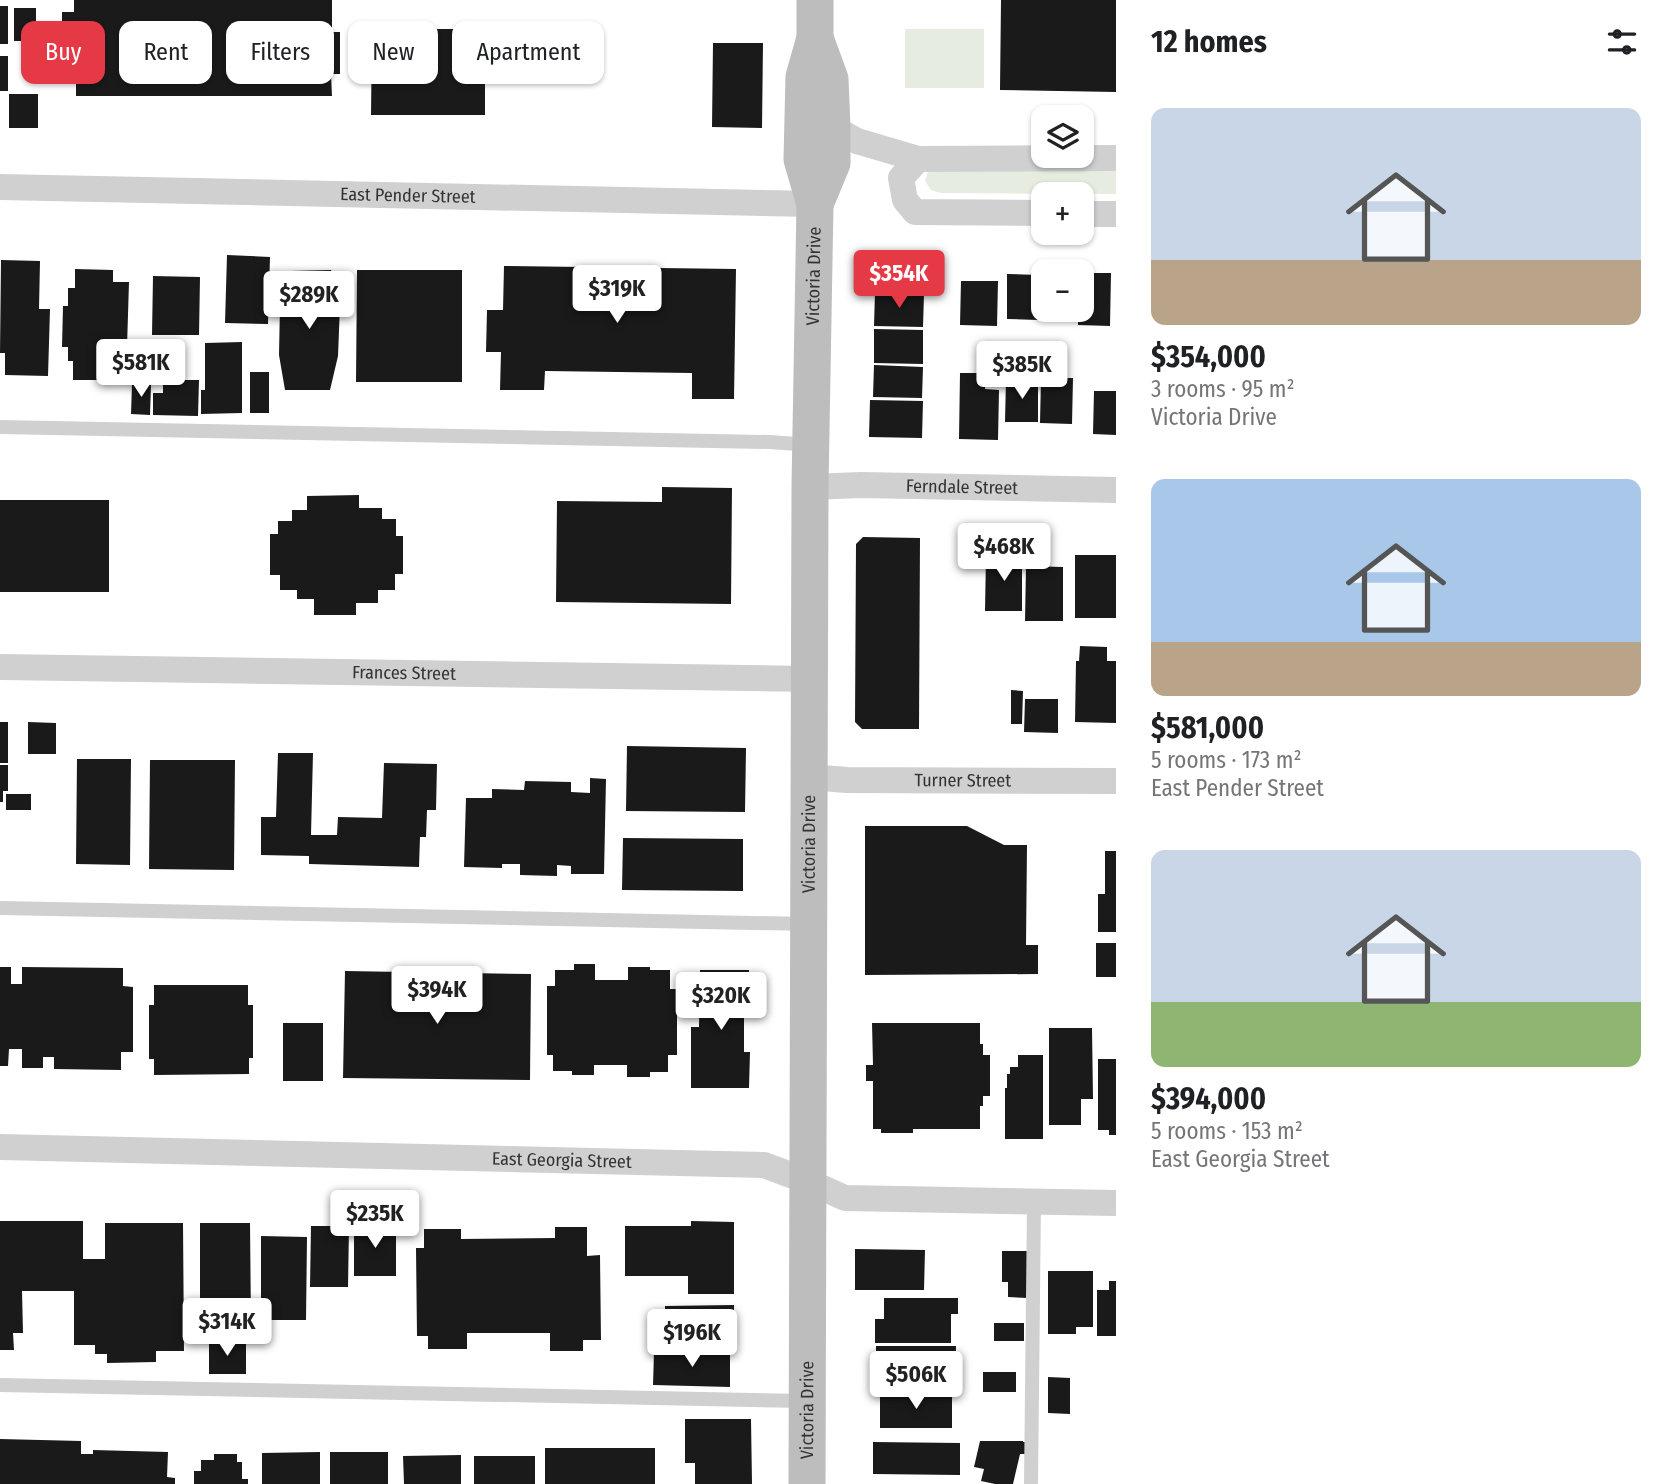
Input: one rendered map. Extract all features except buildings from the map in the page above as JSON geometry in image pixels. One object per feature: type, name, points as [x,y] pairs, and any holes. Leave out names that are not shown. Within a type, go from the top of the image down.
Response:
[{"type":"street","name":"Victoria Drive","points":[[807,1484],[810,486],[815,204],[802,159],[804,77],[815,38],[816,0]]},
{"type":"street","name":"Victoria Drive","points":[[815,38],[830,79],[832,127],[832,163],[815,204]]},
{"type":"street","points":[[832,127],[857,141],[918,159],[1116,158]]},
{"type":"street","points":[[918,159],[901,178],[905,200],[915,212],[1031,213]]},
{"type":"street","name":"East Pender Street","points":[[0,187],[815,204]]},
{"type":"street","points":[[1094,214],[1116,214]]},
{"type":"street","name":"Ferndale Street","points":[[810,486],[1116,490]]},
{"type":"street","name":"Frances Street","points":[[0,667],[810,679]]},
{"type":"street","name":"Turner Street","points":[[809,777],[1116,781]]},
{"type":"street","name":"East Georgia Street","points":[[0,1147],[764,1165],[845,1198],[1116,1203]]},
{"type":"lane","points":[[0,427],[811,445]]},
{"type":"lane","points":[[0,908],[808,924]]},
{"type":"lane","points":[[1031,1484],[1034,1203]]},
{"type":"lane","points":[[0,1385],[807,1401]]},
{"type":"shaded area","points":[[905,29],[984,29],[984,88],[905,88]]},
{"type":"shaded area","points":[[1116,168],[1116,194],[1094,194],[1094,182],[1031,182],[1031,194],[941,193],[931,190],[925,181],[928,171]]}]
